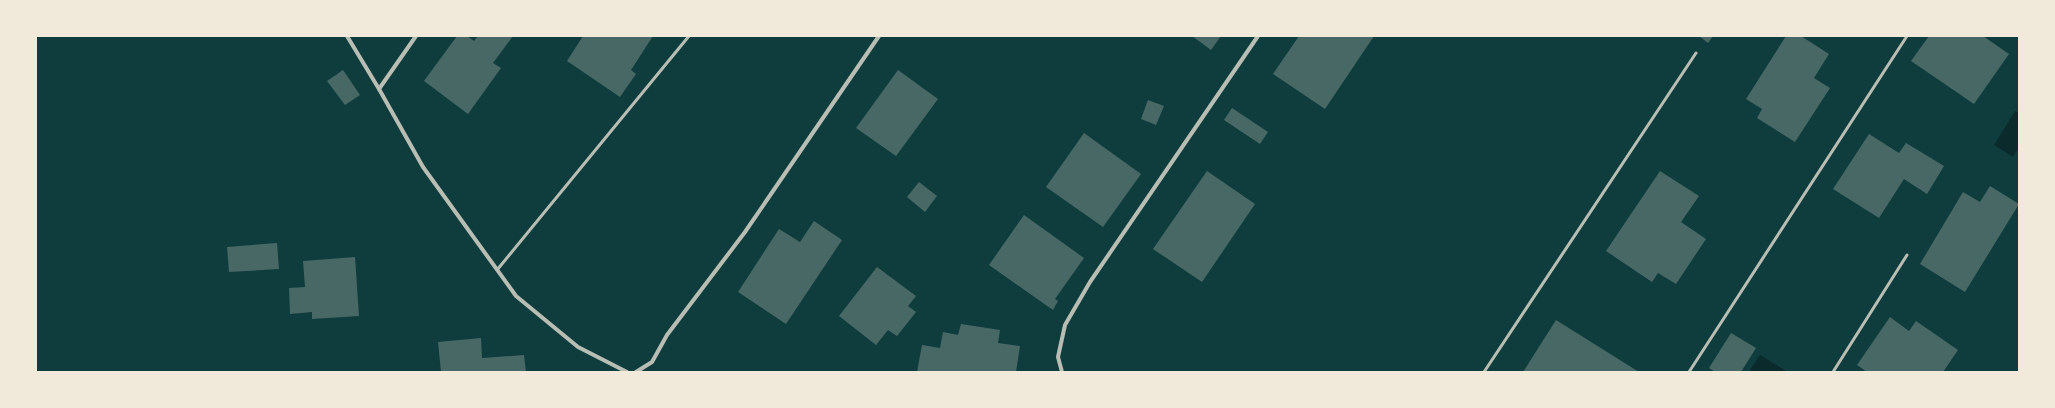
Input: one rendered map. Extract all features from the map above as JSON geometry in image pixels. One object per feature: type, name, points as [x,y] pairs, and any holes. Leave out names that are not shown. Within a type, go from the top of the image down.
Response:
[{"type":"street","points":[[347,36],[379,89],[423,168],[516,296],[578,347],[627,372]]},
{"type":"street","points":[[379,89],[416,36]]},
{"type":"street","points":[[636,372],[652,362],[667,335],[745,232],[879,36]]},
{"type":"street","points":[[1062,372],[1058,357],[1065,325],[1090,282],[1258,36]]},
{"type":"lane","points":[[497,270],[689,36]]},
{"type":"lane","points":[[1689,372],[1907,36]]},
{"type":"lane","points":[[1484,372],[1696,53]]},
{"type":"lane","points":[[1833,372],[1907,255]]},
{"type":"water","points":[[2015,111],[2019,113],[2019,147],[2013,157],[1994,145]]},
{"type":"water","points":[[1760,355],[1788,372],[1753,372],[1750,370]]},
{"type":"building","points":[[457,36],[467,36],[474,41],[478,36],[513,36],[493,63],[501,68],[468,114],[424,81]]},
{"type":"building","points":[[583,36],[653,36],[631,70],[636,74],[620,97],[567,61]]},
{"type":"building","points":[[1192,36],[1221,36],[1211,50]]},
{"type":"building","points":[[1299,36],[1374,36],[1325,109],[1273,74]]},
{"type":"building","points":[[1699,36],[1713,36],[1708,43]]},
{"type":"building","points":[[1786,36],[1801,36],[1829,54],[1814,78],[1830,88],[1795,142],[1757,118],[1762,109],[1746,99]]},
{"type":"building","points":[[1929,36],[1983,36],[2009,54],[1974,104],[1911,61]]},
{"type":"building","points":[[343,70],[360,95],[345,105],[327,81]]},
{"type":"building","points":[[898,70],[938,99],[896,156],[856,128]]},
{"type":"building","points":[[1148,100],[1164,106],[1156,125],[1141,119]]},
{"type":"building","points":[[1232,108],[1268,132],[1260,144],[1224,120]]},
{"type":"building","points":[[1084,133],[1141,174],[1103,227],[1046,187]]},
{"type":"building","points":[[1869,134],[1899,153],[1906,143],[1944,166],[1927,194],[1904,179],[1879,218],[1833,189]]},
{"type":"building","points":[[1207,171],[1255,204],[1202,282],[1153,249]]},
{"type":"building","points":[[1660,171],[1699,196],[1681,222],[1706,239],[1676,284],[1658,273],[1652,282],[1606,251]]},
{"type":"building","points":[[919,182],[937,196],[925,212],[907,197]]},
{"type":"building","points":[[1990,186],[2019,204],[1965,292],[1920,264],[1963,192],[1980,202]]},
{"type":"building","points":[[1024,215],[1084,258],[1055,299],[1058,301],[1053,310],[989,265]]},
{"type":"building","points":[[814,221],[842,240],[786,324],[738,292],[779,229],[800,242]]},
{"type":"building","points":[[277,243],[279,269],[229,272],[227,247]]},
{"type":"building","points":[[355,257],[359,316],[312,319],[312,312],[290,314],[289,288],[305,287],[303,261]]},
{"type":"building","points":[[877,267],[916,296],[908,306],[916,312],[897,336],[888,330],[876,345],[839,316]]},
{"type":"building","points":[[1890,317],[1909,331],[1916,321],[1958,350],[1943,372],[1867,372],[1857,365]]},
{"type":"building","points":[[1556,320],[1639,372],[1523,372]]},
{"type":"building","points":[[961,324],[1000,330],[998,343],[1020,346],[1016,372],[917,372],[922,345],[940,348],[943,332],[958,335]]},
{"type":"building","points":[[1731,333],[1756,348],[1741,372],[1715,372],[1709,368]]},
{"type":"building","points":[[481,338],[482,358],[524,355],[526,372],[441,372],[438,342]]}]
